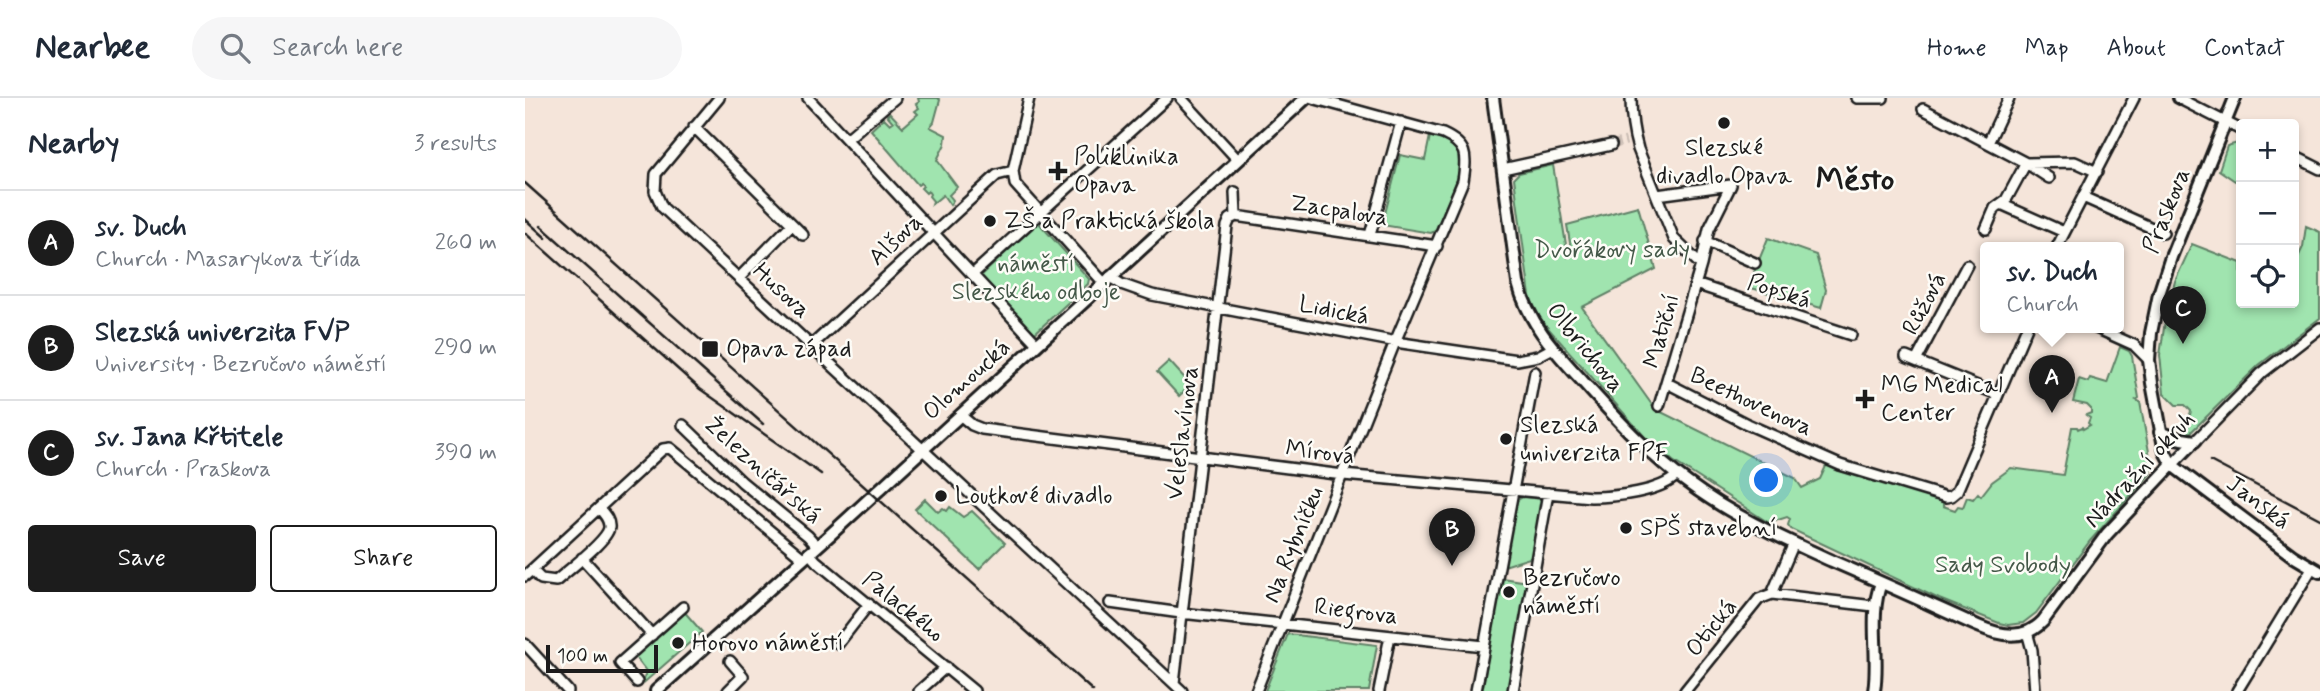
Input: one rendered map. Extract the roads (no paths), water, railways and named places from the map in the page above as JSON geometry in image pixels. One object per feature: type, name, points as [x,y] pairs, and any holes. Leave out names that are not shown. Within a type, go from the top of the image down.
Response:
[{"type":"main road","name":"Olomoucká","points":[[656,691],[1306,98]]},
{"type":"main road","name":"Olbrichova","points":[[1493,98],[1521,293],[1534,323],[1553,348],[1620,422],[1677,475],[1724,508],[1794,544],[1881,583]]},
{"type":"main road","name":"Praskova","points":[[2172,465],[2165,452],[2160,432],[2149,360],[2151,333],[2165,275],[2235,98]]},
{"type":"main road","points":[[2160,432],[2195,441]]},
{"type":"main road","name":"Janská","points":[[2172,465],[2293,556],[2316,570]]},
{"type":"main road","name":"Nádražní okruh","points":[[2027,632],[2043,621],[2107,534],[2172,465]]},
{"type":"main road","points":[[1874,691],[1877,662],[1874,606],[1881,583],[1998,634],[2027,632]]},
{"type":"street","points":[[719,98],[694,127],[803,235]]},
{"type":"street","points":[[809,98],[1037,344]]},
{"type":"street","points":[[848,138],[895,98]]},
{"type":"street","points":[[1029,98],[1013,171],[1015,184],[1107,280]]},
{"type":"street","points":[[973,274],[1167,98]]},
{"type":"street","points":[[1181,98],[1238,160]]},
{"type":"street","points":[[1312,98],[1401,122],[1370,235]]},
{"type":"street","points":[[1631,98],[1631,140],[1675,239],[1701,265]]},
{"type":"street","points":[[1857,98],[1883,98]]},
{"type":"street","points":[[1988,143],[2009,98]]},
{"type":"street","points":[[2059,242],[2134,98]]},
{"type":"street","points":[[2178,98],[2236,128]]},
{"type":"street","points":[[1923,109],[2049,178]]},
{"type":"street","name":"Na Rybníčku","points":[[1256,691],[1395,342],[1463,181],[1466,162],[1463,149],[1456,140],[1401,122]]},
{"type":"street","name":"Husova","points":[[694,127],[656,174],[655,191],[662,207],[1182,691]]},
{"type":"street","points":[[1503,169],[1611,145]]},
{"type":"street","points":[[2299,158],[2320,169]]},
{"type":"street","points":[[2025,163],[2075,162],[2097,172]]},
{"type":"street","points":[[1986,229],[1996,208],[2006,200],[2025,163]]},
{"type":"street","name":"Alšova","points":[[811,346],[997,175],[1013,171]]},
{"type":"street","name":"Matiční","points":[[1657,195],[1731,185],[1705,241],[1701,265],[1659,406]]},
{"type":"street","name":"Veleslavínova","points":[[1174,683],[1228,223],[1236,216],[1235,192]]},
{"type":"street","points":[[2083,197],[2163,233]]},
{"type":"street","points":[[2001,204],[2064,232]]},
{"type":"street","name":"Zacpalova","points":[[1236,216],[1437,246]]},
{"type":"street","points":[[739,278],[792,224]]},
{"type":"street","points":[[1705,241],[1755,263]]},
{"type":"street","name":"Růžová","points":[[1916,361],[1967,265]]},
{"type":"street","name":"Lidická","points":[[1107,280],[1149,294],[1395,342],[1517,360],[1538,356],[1553,348]]},
{"type":"street","name":"Popská","points":[[1695,284],[1851,335]]},
{"type":"street","name":"Nádražní okruh","points":[[2172,465],[2270,365],[2320,328]]},
{"type":"street","points":[[1906,357],[1997,394],[2024,333]]},
{"type":"street","points":[[2107,333],[2134,345],[2149,360]]},
{"type":"street","points":[[1476,691],[1535,372]]},
{"type":"street","name":"Beethovenova","points":[[1667,383],[1747,424],[1840,465],[1942,496],[1951,496],[1957,491],[1997,394]]},
{"type":"street","name":"Mírová","points":[[960,415],[982,429],[1343,475],[1548,493],[1607,497],[1665,485],[1677,475]]},
{"type":"street","name":"Železničářská","points":[[683,425],[742,482],[808,536],[810,552]]},
{"type":"street","points":[[599,508],[608,519],[609,529],[582,558],[556,581],[541,579],[528,573],[663,449],[670,449],[810,552]]},
{"type":"street","points":[[1513,691],[1548,493]]},
{"type":"street","points":[[1794,544],[1772,594],[1874,606]]},
{"type":"street","name":"Palackého","points":[[810,552],[974,691]]},
{"type":"street","points":[[582,558],[652,635]]},
{"type":"street","points":[[2237,691],[2316,570]]},
{"type":"street","name":"Otická","points":[[1689,690],[1759,599],[1772,594]]},
{"type":"street","name":"Riegrova","points":[[1110,603],[1484,646]]},
{"type":"street","points":[[838,644],[869,604]]},
{"type":"street","points":[[638,682],[620,663],[683,607]]},
{"type":"street","points":[[2027,632],[2032,650],[2035,691]]},
{"type":"street","points":[[1379,691],[1390,636]]},
{"type":"street","points":[[525,644],[568,691]]},
{"type":"street","points":[[728,691],[743,676],[730,661]]},
{"type":"street","points":[[919,691],[946,667]]},
{"type":"tunnel","points":[[1611,145],[1626,141]]},
{"type":"railway","points":[[525,183],[1093,691]]},
{"type":"railway","points":[[525,219],[546,238]]},
{"type":"railway","points":[[541,226],[763,424]]},
{"type":"railway","points":[[525,233],[700,389],[821,474]]},
{"type":"railway","points":[[2210,461],[2320,519]]},
{"type":"place","name":"Slezské divadlo Opava","points":[[1724,123]]},
{"type":"place","name":"Poliklinika Opava","points":[[1058,171]]},
{"type":"place","name":"ZŠ a Praktická škola","points":[[990,221]]},
{"type":"place","name":"sv. Jana Křtitele","points":[[2183,344]]},
{"type":"place","name":"Opava západ","points":[[710,349]]},
{"type":"place","name":"MG Medical Center","points":[[1865,399]]},
{"type":"place","name":"sv. Duch","points":[[2052,413]]},
{"type":"place","name":"Slezská univerzita FPF","points":[[1506,439]]},
{"type":"place","name":"Loutkové divadlo","points":[[941,496]]},
{"type":"place","name":"SPŠ stavební","points":[[1626,528]]},
{"type":"place","name":"Slezská univerzita FVP","points":[[1452,566]]},
{"type":"place","name":"Bezručovo náměstí","points":[[1509,592]]},
{"type":"place","name":"Horovo náměstí","points":[[678,643]]},
{"type":"district","name":"Město","points":[[1855,180]]},
{"type":"park label","name":"Dvořákovy sady","points":[[1612,250]]},
{"type":"park label","name":"náměstí Slezského odboje","points":[[1036,278]]},
{"type":"park label","name":"Sady Svobody","points":[[2003,565]]}]
